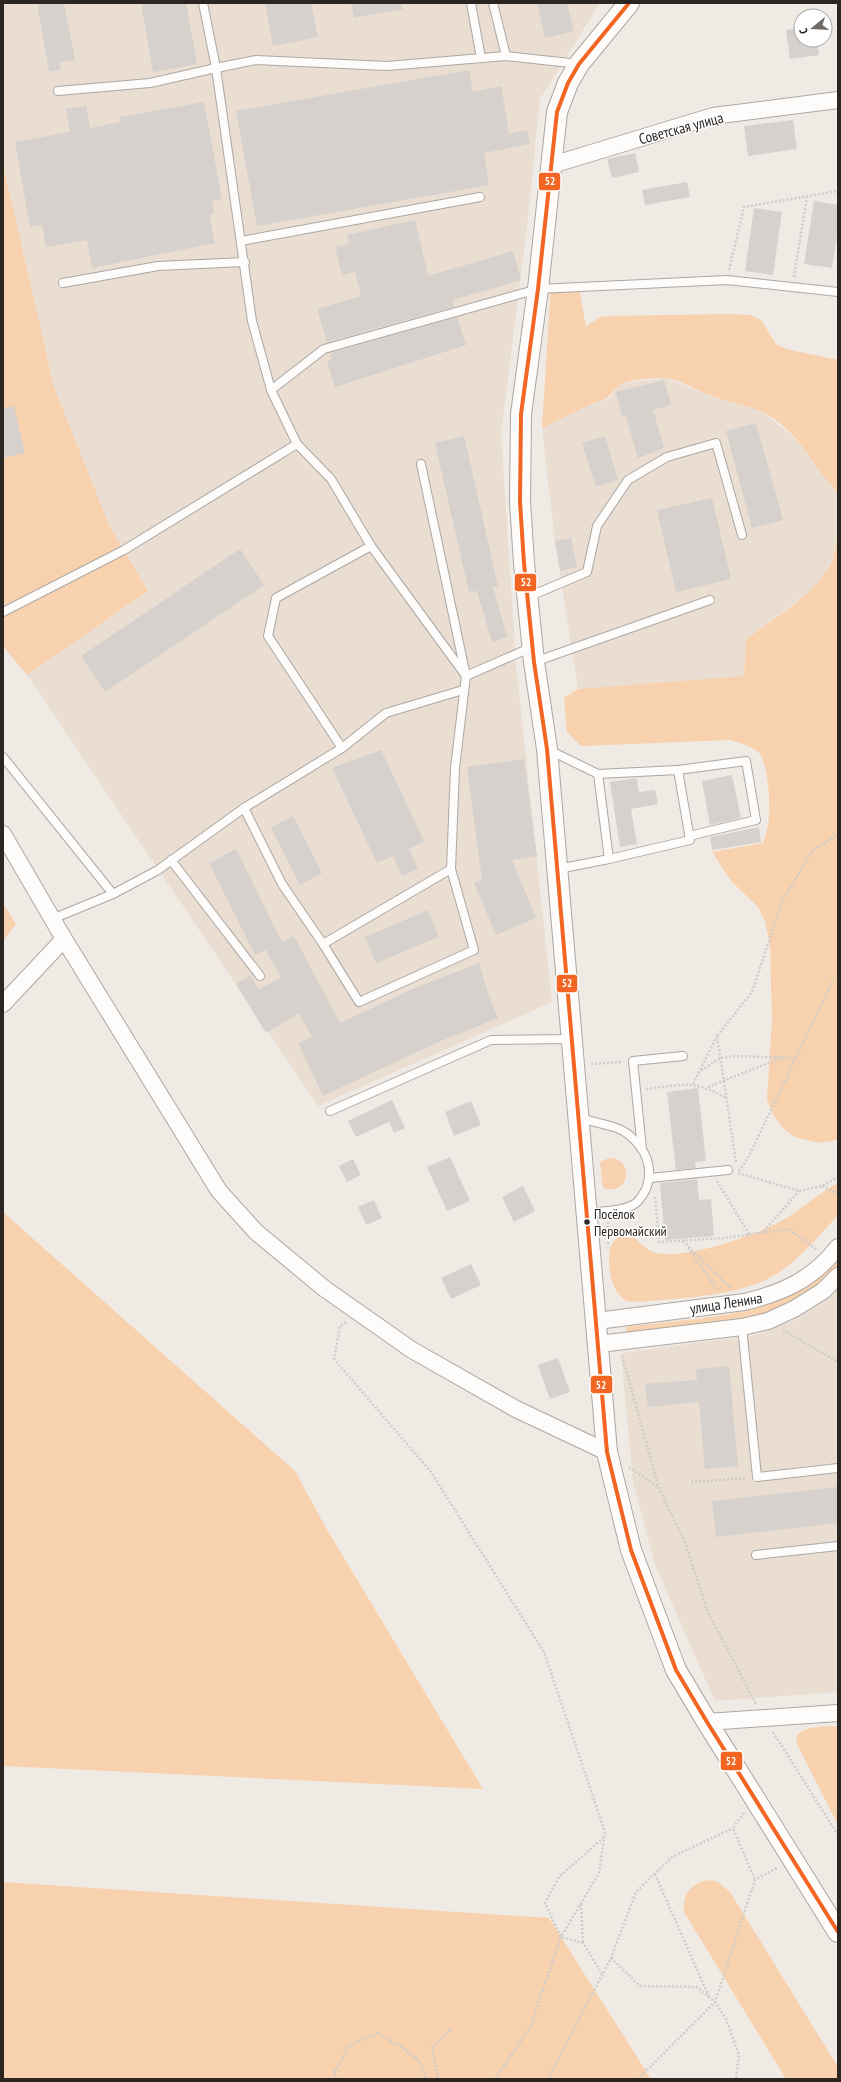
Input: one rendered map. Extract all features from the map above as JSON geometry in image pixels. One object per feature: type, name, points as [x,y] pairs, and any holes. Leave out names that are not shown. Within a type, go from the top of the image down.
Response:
[{"type":"street","points":[[629,3],[579,64],[568,83],[556,112],[552,165],[538,289],[520,414],[520,502],[528,597],[547,749],[597,1321],[608,1343],[607,1452],[631,1550],[676,1670],[838,1932]]},
{"type":"street","name":"Советская улица","points":[[552,165],[713,116],[838,100]]},
{"type":"street","points":[[3,834],[64,939],[219,1191],[256,1232],[324,1289],[412,1350],[516,1409],[607,1452]]},
{"type":"street","points":[[3,1004],[64,939]]},
{"type":"street","name":"улица Ленина","points":[[597,1321],[763,1298],[785,1290],[811,1275],[838,1247]]},
{"type":"street","name":"улица Ленина","points":[[608,1343],[742,1327],[768,1321],[794,1309],[823,1291],[838,1276]]},
{"type":"street","points":[[707,1722],[764,1719],[838,1712]]},
{"type":"lane","points":[[203,3],[216,68],[242,241],[252,320],[271,390],[297,444],[331,479],[371,546],[466,676]]},
{"type":"lane","points":[[471,3],[481,58]]},
{"type":"lane","points":[[493,3],[506,56]]},
{"type":"lane","points":[[58,91],[150,83],[256,60],[387,66],[506,56],[579,64]]},
{"type":"lane","points":[[242,241],[480,197]]},
{"type":"lane","points":[[63,283],[158,266],[245,262]]},
{"type":"lane","points":[[271,390],[324,349],[538,289],[727,280],[838,292]]},
{"type":"lane","points":[[528,597],[587,572],[597,526],[608,508],[628,480],[667,457],[716,443],[742,535]]},
{"type":"lane","points":[[3,612],[124,550],[297,444]]},
{"type":"lane","points":[[244,808],[282,884],[323,944],[359,1002],[474,950],[451,869],[455,768],[463,690],[466,676],[421,464]]},
{"type":"lane","points":[[342,748],[268,636],[276,598],[371,546]]},
{"type":"lane","points":[[466,676],[710,600]]},
{"type":"lane","points":[[52,919],[112,894],[158,870],[244,808],[342,748],[386,712],[463,690]]},
{"type":"lane","points":[[547,749],[598,774],[678,770],[746,761],[756,820],[689,836]]},
{"type":"lane","points":[[3,757],[112,894]]},
{"type":"lane","points":[[557,869],[609,859],[690,840],[678,770]]},
{"type":"lane","points":[[598,774],[609,859]]},
{"type":"lane","points":[[171,860],[260,976]]},
{"type":"lane","points":[[323,944],[451,869]]},
{"type":"lane","points":[[330,1111],[491,1040],[573,1039]]},
{"type":"lane","points":[[642,1149],[633,1061],[683,1056]]},
{"type":"lane","points":[[580,1118],[628,1134],[642,1149],[649,1162],[652,1178],[643,1195],[634,1204],[624,1209],[588,1213]]},
{"type":"lane","points":[[652,1178],[728,1170]]},
{"type":"lane","points":[[742,1327],[758,1477],[838,1468]]},
{"type":"lane","points":[[756,1555],[838,1546]]},
{"type":"path","points":[[727,280],[744,207],[838,191]]},
{"type":"path","points":[[793,287],[807,196]]},
{"type":"path","points":[[693,1084],[717,1036],[752,992],[783,899],[814,849],[838,835]]},
{"type":"path","points":[[737,1173],[748,1158],[833,980]]},
{"type":"path","points":[[717,1036],[737,1173]]},
{"type":"path","points":[[698,1073],[720,1058],[734,1056],[796,1058]]},
{"type":"path","points":[[707,1087],[782,1058]]},
{"type":"path","points":[[575,1065],[633,1061]]},
{"type":"path","points":[[636,1091],[693,1084],[707,1087],[726,1098]]},
{"type":"path","points":[[728,1170],[798,1191],[822,1186],[838,1177]]},
{"type":"path","points":[[712,1172],[749,1234]]},
{"type":"path","points":[[652,1178],[659,1242],[683,1241],[789,1229],[820,1252]]},
{"type":"path","points":[[822,1186],[838,1194]]},
{"type":"path","points":[[763,1232],[798,1191]]},
{"type":"path","points":[[683,1241],[727,1304]]},
{"type":"path","points":[[357,1312],[340,1326],[334,1359],[431,1472],[544,1652],[605,1832],[599,1873],[561,1937],[530,2028],[495,2079]]},
{"type":"path","points":[[608,1343],[658,1488],[685,1542],[707,1610],[764,1719],[838,1835]]},
{"type":"path","points":[[607,1452],[658,1488]]},
{"type":"path","points":[[691,1482],[758,1477]]},
{"type":"path","points":[[548,2079],[611,1958],[636,1892],[672,1857],[733,1828],[755,1799]]},
{"type":"path","points":[[638,2079],[715,2002],[755,1880],[733,1828]]},
{"type":"path","points":[[583,1943],[561,1937],[545,1903],[559,1877],[604,1838]]},
{"type":"path","points":[[755,1880],[792,1859]]},
{"type":"path","points":[[655,1874],[709,1998]]},
{"type":"path","points":[[581,1904],[583,1943],[603,1975]]},
{"type":"path","points":[[611,1958],[640,1986],[697,1987],[715,2002],[726,2019],[738,2055],[736,2079]]},
{"type":"path","points":[[438,2079],[432,2047],[452,2028]]},
{"type":"path","points":[[334,2074],[348,2047],[377,2033],[404,2048],[420,2062],[426,2079]]},
{"type":"path","points":[[334,2074],[338,2079]]},
{"type":"path","points":[[334,2074],[341,2079]]},
{"type":"shaded area","points":[[3,3],[600,3],[540,99],[528,218],[501,433],[516,664],[552,1002],[318,1106],[27,675],[148,591],[109,525],[54,387],[3,164]]},
{"type":"shaded area","points":[[3,164],[54,387],[109,525],[148,591],[27,675],[3,646]]},
{"type":"shaded area","points":[[551,283],[578,283],[586,326],[601,317],[608,316],[751,315],[761,320],[776,344],[786,349],[838,360],[838,493],[796,439],[776,420],[757,410],[704,393],[675,380],[658,378],[624,383],[603,400],[542,428]]},
{"type":"shaded area","points":[[665,378],[719,399],[752,408],[765,414],[791,435],[806,451],[837,493],[838,531],[832,560],[824,576],[814,588],[746,639],[744,676],[578,689],[555,541],[542,428],[598,401],[605,401],[611,397],[617,387],[624,383]]},
{"type":"shaded area","points":[[838,531],[838,1140],[819,1143],[795,1137],[783,1128],[772,1113],[767,1099],[772,1020],[770,945],[765,921],[758,907],[731,881],[712,852],[763,843],[767,832],[769,809],[767,776],[762,757],[752,748],[730,740],[581,746],[567,732],[564,698],[578,689],[744,676],[746,639],[782,614],[817,583],[826,572],[832,561]]},
{"type":"shaded area","points":[[3,903],[16,924],[3,941]]},
{"type":"shaded area","points":[[609,1158],[618,1160],[623,1164],[626,1170],[626,1177],[623,1183],[619,1187],[612,1189],[603,1188],[600,1162]]},
{"type":"shaded area","points":[[838,1183],[838,1215],[813,1243],[794,1261],[784,1269],[763,1281],[718,1294],[640,1302],[627,1301],[617,1292],[614,1286],[611,1278],[609,1256],[611,1246],[618,1237],[632,1236],[648,1250],[663,1254],[699,1250],[720,1245],[776,1224]]},
{"type":"shaded area","points":[[3,1212],[295,1471],[326,1528],[483,1789],[3,1766]]},
{"type":"shaded area","points":[[838,1254],[838,1268],[818,1287],[770,1314],[735,1323],[627,1336],[626,1327],[710,1317],[755,1308],[773,1302],[788,1295]]},
{"type":"shaded area","points":[[838,1289],[838,1692],[715,1701],[655,1565],[633,1482],[621,1353],[756,1335],[793,1321],[824,1302]]},
{"type":"shaded area","points":[[838,1726],[838,1825],[798,1746],[796,1737],[805,1730]]},
{"type":"shaded area","points":[[710,1880],[718,1882],[730,1892],[838,2067],[838,2079],[786,2079],[684,1912],[687,1894],[693,1886]]},
{"type":"shaded area","points":[[3,1882],[549,1918],[651,2079],[3,2079]]},
{"type":"building","points":[[37,3],[64,3],[75,60],[60,62],[61,69],[49,72]]},
{"type":"building","points":[[141,3],[186,3],[197,64],[153,72]]},
{"type":"building","points":[[265,3],[311,3],[318,37],[273,46]]},
{"type":"building","points":[[351,3],[402,3],[403,9],[354,18]]},
{"type":"building","points":[[537,3],[567,3],[574,31],[545,38]]},
{"type":"building","points":[[793,29],[793,48],[818,48],[819,55],[790,59],[786,30]]},
{"type":"building","points":[[469,70],[473,92],[501,86],[509,134],[528,130],[530,144],[484,153],[489,185],[257,226],[236,111]]},
{"type":"building","points":[[204,102],[222,199],[212,201],[214,213],[209,214],[215,243],[92,268],[87,240],[46,247],[42,225],[30,227],[15,142],[70,132],[66,109],[86,106],[90,128],[120,122],[119,117]]},
{"type":"building","points":[[793,120],[797,149],[748,156],[744,126]]},
{"type":"building","points":[[635,153],[639,172],[612,178],[607,159]]},
{"type":"building","points":[[687,182],[690,197],[645,205],[642,190]]},
{"type":"building","points":[[814,201],[838,205],[838,230],[832,268],[804,264]]},
{"type":"building","points":[[754,208],[782,212],[773,275],[745,271]]},
{"type":"building","points":[[415,220],[428,276],[513,251],[521,280],[452,300],[454,307],[327,342],[317,309],[361,296],[355,272],[342,275],[335,247],[349,244],[347,235]]},
{"type":"building","points":[[457,317],[466,345],[335,387],[327,361],[332,359],[330,353]]},
{"type":"building","points":[[664,380],[671,405],[653,410],[664,448],[638,458],[626,416],[622,417],[616,392]]},
{"type":"building","points":[[14,406],[25,453],[3,458],[3,408]]},
{"type":"building","points":[[756,423],[783,520],[752,528],[726,431]]},
{"type":"building","points":[[464,436],[498,586],[493,587],[507,637],[492,642],[477,591],[469,592],[435,443]]},
{"type":"building","points":[[605,436],[618,480],[596,487],[582,443]]},
{"type":"building","points":[[712,498],[731,579],[676,592],[657,510]]},
{"type":"building","points":[[571,538],[577,567],[560,571],[555,541]]},
{"type":"building","points":[[240,549],[264,585],[105,692],[81,656]]},
{"type":"building","points":[[381,750],[424,841],[409,849],[418,869],[402,876],[393,856],[377,863],[332,768]]},
{"type":"building","points":[[524,759],[537,856],[512,860],[536,918],[496,935],[474,883],[482,880],[467,767]]},
{"type":"building","points":[[732,775],[741,818],[710,825],[702,781]]},
{"type":"building","points":[[637,778],[639,792],[655,790],[658,804],[631,809],[637,844],[620,847],[610,782]]},
{"type":"building","points":[[293,816],[322,873],[300,885],[271,828]]},
{"type":"building","points":[[759,827],[761,842],[712,850],[710,837]]},
{"type":"building","points":[[236,849],[282,942],[294,936],[340,1023],[410,990],[479,963],[488,993],[498,1018],[436,1043],[323,1096],[298,1043],[312,1037],[299,1013],[266,1033],[236,984],[250,975],[259,989],[281,978],[266,950],[255,955],[209,863]]},
{"type":"building","points":[[428,910],[439,937],[376,963],[365,937]]},
{"type":"building","points":[[698,1088],[706,1161],[695,1162],[696,1168],[676,1170],[667,1092]]},
{"type":"building","points":[[392,1100],[405,1128],[394,1133],[389,1122],[356,1137],[348,1121]]},
{"type":"building","points":[[471,1101],[481,1125],[454,1136],[445,1112]]},
{"type":"building","points":[[450,1157],[470,1201],[447,1211],[427,1167]]},
{"type":"building","points":[[353,1159],[361,1175],[347,1182],[339,1166]]},
{"type":"building","points":[[697,1179],[699,1200],[711,1199],[714,1236],[665,1240],[660,1183]]},
{"type":"building","points":[[523,1186],[535,1211],[514,1222],[502,1197]]},
{"type":"building","points":[[374,1200],[382,1218],[366,1225],[358,1207]]},
{"type":"building","points":[[471,1264],[481,1285],[451,1299],[441,1278]]},
{"type":"building","points":[[558,1358],[570,1392],[550,1399],[538,1365]]},
{"type":"building","points":[[729,1366],[738,1466],[705,1469],[699,1402],[648,1407],[645,1384],[697,1380],[696,1369]]},
{"type":"building","points":[[838,1487],[838,1523],[716,1537],[712,1501]]},
{"type":"transit line","name":"52","points":[[629,3],[579,64],[568,83],[557,112],[538,289],[521,414],[520,502],[524,563],[534,662],[547,749],[607,1452],[631,1550],[676,1670],[838,1932]]},
{"type":"place","name":"Посёлок Первомайский","points":[[587,1222]]}]
